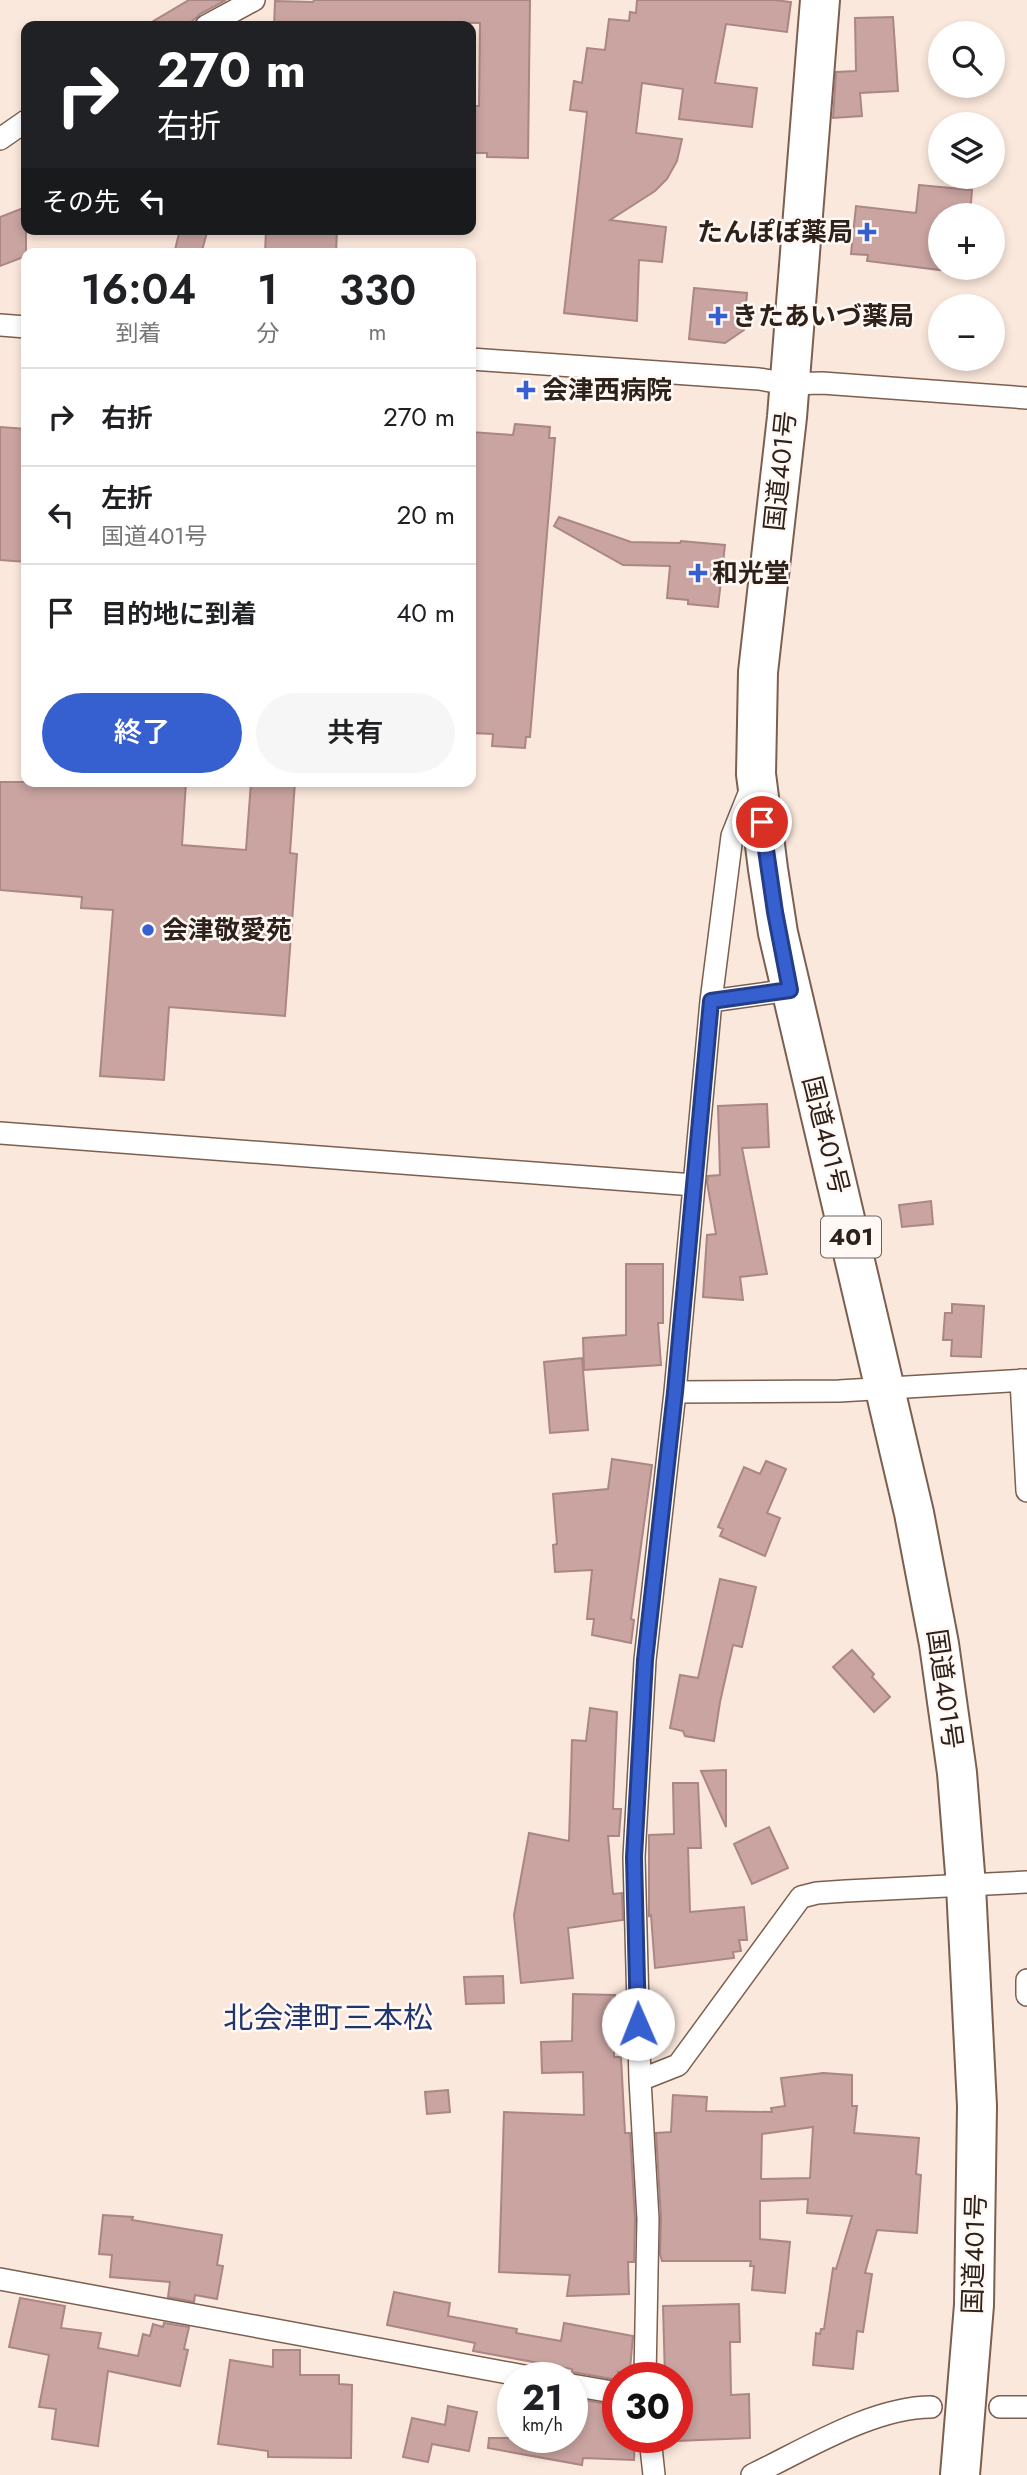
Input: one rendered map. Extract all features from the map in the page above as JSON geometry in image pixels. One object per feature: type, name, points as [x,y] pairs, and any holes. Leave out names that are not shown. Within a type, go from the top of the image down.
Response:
[{"type":"highway","name":"国道401号","points":[[820,0],[787,417],[758,673],[756,774],[768,869],[790,990],[844,1204],[914,1513],[939,1644],[957,1773],[966,1886],[977,2106],[974,2305],[960,2475]]},
{"type":"street","points":[[215,21],[254,0]]},
{"type":"street","points":[[0,139],[21,124]]},
{"type":"street","points":[[0,325],[21,327]]},
{"type":"street","points":[[476,359],[759,379],[788,384],[822,383],[1027,398]]},
{"type":"street","points":[[645,2362],[648,2219],[640,2080],[634,1857],[645,1660],[675,1392],[711,1001],[732,836],[756,774]]},
{"type":"street","points":[[711,1001],[790,990]]},
{"type":"street","points":[[0,1133],[694,1185]]},
{"type":"street","points":[[675,1392],[885,1389],[1024,1380],[1027,1491]]},
{"type":"street","points":[[640,2080],[678,2065],[801,1897],[827,1892],[1027,1882]]},
{"type":"street","points":[[1027,1980],[1027,1995]]},
{"type":"street","points":[[0,2279],[497,2371]]},
{"type":"street","points":[[752,2475],[867,2420],[911,2407],[931,2407]]},
{"type":"street","points":[[1000,2407],[1027,2407]]},
{"type":"street","points":[[652,2453],[654,2475]]},
{"type":"building","points":[[189,0],[226,0],[192,21],[153,21]]},
{"type":"building","points":[[530,0],[528,158],[487,157],[487,153],[476,153],[480,23],[274,21],[275,1]]},
{"type":"building","points":[[637,0],[791,2],[787,32],[726,24],[715,83],[757,88],[752,127],[679,119],[683,89],[642,83],[636,133],[682,139],[677,161],[667,179],[655,191],[610,220],[666,227],[662,262],[639,260],[637,321],[564,313],[587,112],[570,110],[574,81],[582,83],[587,48],[605,50],[609,19],[629,21],[630,12],[636,13]]},
{"type":"building","points":[[893,17],[898,91],[860,93],[862,116],[833,118],[836,72],[856,71],[855,18]]},
{"type":"building","points":[[919,185],[928,186],[928,189],[972,190],[971,203],[928,203],[928,269],[867,261],[868,255],[851,254],[856,206],[916,213]]},
{"type":"building","points":[[21,209],[21,235],[26,235],[26,248],[21,248],[21,258],[0,266],[0,217]]},
{"type":"building","points":[[179,235],[206,235],[203,248],[175,248]]},
{"type":"building","points":[[266,235],[337,235],[336,248],[265,248]]},
{"type":"building","points":[[694,288],[747,293],[744,330],[725,343],[689,339]]},
{"type":"building","points":[[515,424],[550,427],[549,438],[555,438],[530,737],[526,737],[525,748],[492,746],[493,734],[476,733],[476,432],[513,435]]},
{"type":"building","points":[[0,427],[21,429],[21,562],[0,560]]},
{"type":"building","points":[[559,517],[631,542],[681,541],[725,545],[718,607],[688,604],[688,600],[667,598],[670,566],[623,565],[554,526]]},
{"type":"building","name":"会津敬愛苑","points":[[0,782],[21,782],[21,787],[186,787],[182,845],[246,850],[251,787],[295,787],[290,853],[297,854],[285,1016],[169,1007],[164,1080],[100,1076],[113,910],[81,908],[82,897],[0,890]]},
{"type":"building","points":[[767,1104],[769,1147],[742,1148],[767,1274],[740,1277],[743,1300],[703,1297],[707,1235],[716,1234],[707,1182],[708,1176],[720,1175],[718,1106]]},
{"type":"building","points":[[931,1201],[933,1224],[902,1227],[899,1205]]},
{"type":"building","points":[[626,1264],[663,1264],[663,1323],[658,1323],[661,1365],[584,1370],[583,1338],[626,1335]]},
{"type":"building","points":[[952,1304],[984,1306],[981,1357],[951,1356],[952,1340],[943,1340],[945,1313],[952,1313]]},
{"type":"building","points":[[582,1358],[588,1430],[550,1433],[544,1362]]},
{"type":"building","points":[[612,1459],[652,1465],[631,1619],[634,1620],[631,1643],[592,1635],[594,1619],[587,1619],[592,1570],[555,1572],[553,1545],[557,1544],[553,1494],[608,1489]]},
{"type":"building","points":[[766,1461],[786,1469],[767,1513],[780,1518],[765,1556],[720,1536],[723,1529],[718,1527],[744,1467],[760,1474]]},
{"type":"building","points":[[720,1579],[756,1587],[742,1647],[733,1645],[714,1741],[685,1736],[683,1731],[670,1728],[680,1675],[698,1678]]},
{"type":"building","points":[[852,1650],[890,1697],[874,1712],[833,1667]]},
{"type":"building","points":[[590,1708],[617,1712],[613,1809],[621,1809],[619,1836],[608,1836],[613,1894],[622,1893],[623,1920],[568,1928],[573,1978],[521,1983],[514,1915],[529,1833],[569,1841],[572,1740],[586,1741]]},
{"type":"building","points":[[726,1770],[726,1827],[701,1771]]},
{"type":"building","points":[[673,1783],[698,1783],[701,1848],[688,1848],[690,1912],[744,1907],[747,1940],[739,1940],[741,1951],[733,1952],[734,1958],[655,1968],[651,1915],[649,1916],[649,1835],[674,1834]]},
{"type":"building","points":[[769,1827],[788,1868],[752,1884],[734,1844]]},
{"type":"building","points":[[503,1976],[504,2003],[466,2004],[464,1977]]},
{"type":"building","points":[[573,1994],[615,1995],[614,2057],[621,2057],[625,2133],[630,2133],[635,2219],[634,2262],[628,2262],[629,2294],[567,2296],[570,2275],[499,2272],[504,2112],[584,2115],[583,2072],[542,2073],[541,2042],[572,2041]]},
{"type":"building","points":[[823,2073],[852,2075],[852,2106],[857,2106],[854,2133],[919,2138],[916,2174],[921,2175],[917,2233],[877,2230],[865,2273],[872,2274],[863,2332],[857,2331],[853,2369],[813,2365],[816,2333],[820,2334],[821,2329],[824,2329],[833,2268],[836,2269],[852,2216],[807,2213],[808,2199],[760,2201],[760,2239],[790,2242],[785,2293],[752,2290],[754,2266],[750,2266],[751,2261],[662,2261],[660,2254],[661,2218],[656,2133],[671,2132],[673,2095],[707,2097],[706,2111],[772,2112],[771,2108],[785,2106],[781,2078]],"holes":[[[813,2127],[810,2178],[761,2179],[762,2134]]]},
{"type":"building","points":[[448,2090],[450,2112],[427,2114],[425,2092]]},
{"type":"building","points":[[103,2215],[133,2217],[132,2220],[222,2235],[217,2265],[223,2266],[217,2299],[195,2295],[194,2302],[168,2297],[170,2282],[110,2277],[112,2255],[99,2254]]},
{"type":"building","points":[[394,2292],[450,2303],[448,2316],[517,2329],[516,2333],[561,2341],[564,2323],[633,2336],[631,2362],[602,2362],[602,2377],[588,2375],[588,2362],[534,2362],[473,2351],[475,2343],[387,2325]]},
{"type":"building","points":[[20,2298],[65,2306],[61,2328],[101,2333],[98,2348],[138,2356],[143,2334],[150,2336],[153,2324],[163,2327],[164,2323],[189,2327],[184,2349],[188,2350],[180,2386],[108,2371],[98,2446],[52,2439],[56,2409],[39,2407],[49,2355],[9,2347]]},
{"type":"building","points":[[739,2304],[740,2342],[730,2342],[731,2395],[749,2394],[750,2438],[693,2440],[693,2362],[665,2362],[663,2306]]},
{"type":"building","points":[[273,2350],[300,2350],[300,2375],[339,2375],[339,2384],[352,2385],[351,2458],[268,2457],[268,2451],[218,2444],[230,2360],[273,2367]]},
{"type":"building","points":[[588,2401],[602,2403],[602,2453],[634,2453],[634,2460],[583,2458],[582,2465],[516,2453],[588,2453]]},
{"type":"building","points":[[448,2406],[477,2412],[469,2451],[432,2444],[428,2462],[403,2457],[412,2418],[445,2425]]},
{"type":"building","points":[[489,2438],[497,2438],[497,2450],[488,2448]]},
{"type":"place","name":"たんぽぽ薬局","points":[[867,232]]},
{"type":"place","name":"きたあいづ薬局","points":[[718,316]]},
{"type":"place","name":"会津西病院","points":[[526,390]]},
{"type":"place","name":"和光堂","points":[[698,573]]},
{"type":"place","name":"会津敬愛苑","points":[[148,930]]},
{"type":"district","name":"北会津町三本松","points":[[328,2018]]},
{"type":"route","points":[[638,2024],[634,1857],[645,1660],[675,1392],[711,1001],[790,990],[778,933],[762,822]]}]
